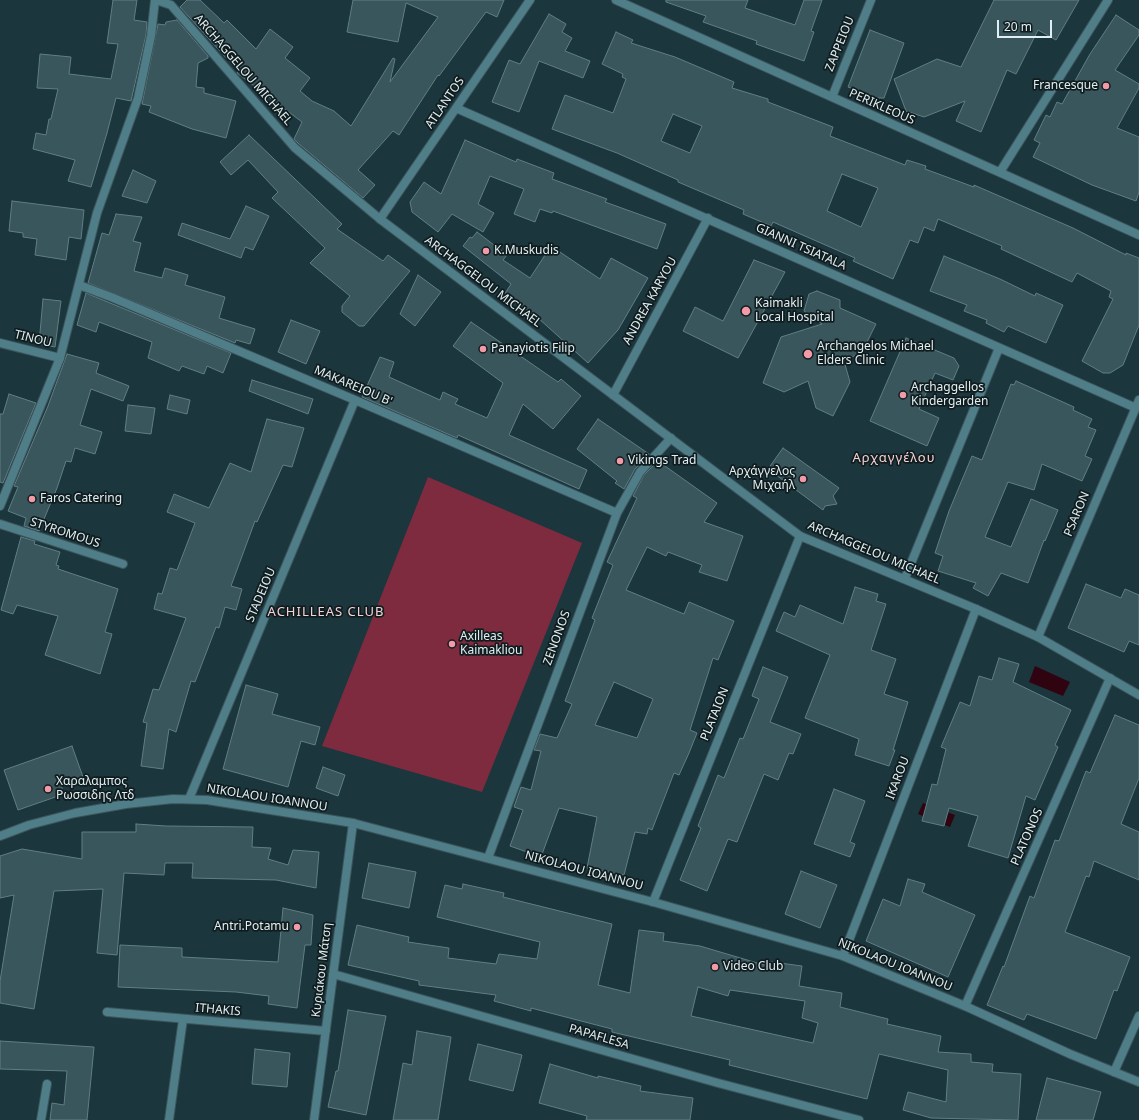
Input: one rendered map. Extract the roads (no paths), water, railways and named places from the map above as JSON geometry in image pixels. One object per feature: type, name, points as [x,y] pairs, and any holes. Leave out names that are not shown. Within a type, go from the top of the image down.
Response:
[{"type":"street","points":[[0,506],[60,358],[97,213],[138,98],[151,36],[156,0],[173,2]]},
{"type":"street","name":"ATLANTOS","points":[[380,219],[530,0]]},
{"type":"street","name":"PERIKLEOUS","points":[[616,0],[1139,235]]},
{"type":"street","name":"ZAPPEIOU","points":[[832,97],[871,0]]},
{"type":"street","points":[[1000,172],[1108,0]]},
{"type":"street","name":"ARCHAGGELOU MICHAEL","points":[[173,2],[295,148],[380,219],[800,536],[905,578],[1038,637],[1139,695]]},
{"type":"street","name":"GIANNI TSIATALA","points":[[456,108],[1000,348],[1138,404]]},
{"type":"street","name":"ANDREA KARYOU","points":[[613,395],[708,218]]},
{"type":"street","name":"MAKAREIOU B'","points":[[79,285],[111,297],[355,400],[617,513]]},
{"type":"street","name":"TINOU","points":[[0,343],[60,358]]},
{"type":"street","points":[[905,578],[1000,348]]},
{"type":"street","name":"STADEIOU","points":[[189,799],[355,400]]},
{"type":"street","name":"PSARON","points":[[1038,637],[1138,404]]},
{"type":"street","name":"ZENONOS","points":[[488,858],[617,513],[640,472],[670,438]]},
{"type":"street","name":"STYROMOUS","points":[[0,524],[123,564]]},
{"type":"street","name":"PLATAION","points":[[653,902],[800,536]]},
{"type":"street","name":"IKAROU","points":[[843,956],[976,609]]},
{"type":"street","name":"PLATONOS","points":[[965,1006],[1110,678]]},
{"type":"street","name":"NIKOLAOU IOANNOU","points":[[0,836],[29,825],[75,813],[152,800],[189,799],[227,802],[353,823],[653,902],[843,956],[965,1006],[1139,1082]]},
{"type":"street","name":"Κυριάκου Μάτση","points":[[314,1120],[353,823]]},
{"type":"street","name":"PAPAFLESA","points":[[333,974],[718,1083],[859,1120]]},
{"type":"street","name":"ITHAKIS","points":[[107,1012],[326,1031]]},
{"type":"street","points":[[1114,1072],[1139,1016]]},
{"type":"street","points":[[169,1120],[184,1019]]},
{"type":"street","points":[[41,1120],[47,1084]]},
{"type":"place","name":"Francesque","points":[[1106,86]]},
{"type":"place","name":"K.Muskudis","points":[[486,251]]},
{"type":"place","name":"Kaimakli Local Hospital","points":[[746,311]]},
{"type":"place","name":"Panayiotis Filip","points":[[483,349]]},
{"type":"place","name":"Archangelos Michael Elders Clinic","points":[[808,354]]},
{"type":"place","name":"Archaggellos Kindergarden","points":[[903,395]]},
{"type":"place","name":"Vikings Trad","points":[[620,461]]},
{"type":"place","name":"Αρχάγγελος Μιχαήλ","points":[[803,479]]},
{"type":"place","name":"Faros Catering","points":[[32,499]]},
{"type":"place","name":"Axilleas Kaimakliou","points":[[452,644]]},
{"type":"place","name":"Χαραλαμπος Ρωσσιδης Λτδ","points":[[48,789]]},
{"type":"place","name":"Antri.Potamu","points":[[297,927]]},
{"type":"place","name":"Video Club","points":[[715,967]]},
{"type":"district","name":"Αρχαγγέλου","points":[[894,458]]},
{"type":"district","name":"ACHILLEAS CLUB","points":[[326,612]]}]
